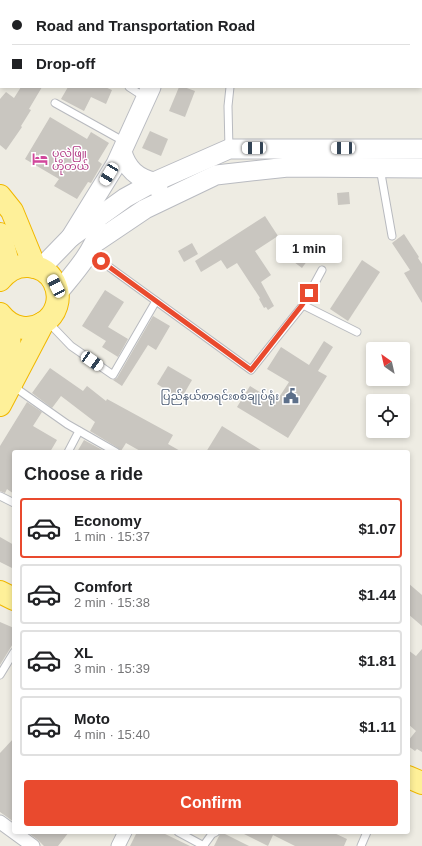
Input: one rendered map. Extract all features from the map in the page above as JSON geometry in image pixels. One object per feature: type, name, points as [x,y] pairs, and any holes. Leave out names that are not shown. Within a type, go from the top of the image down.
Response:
[{"type":"highway","points":[[0,196],[12,211],[37,268]]},
{"type":"highway","points":[[0,234],[5,275],[18,267],[26,266],[37,268],[47,273],[52,279],[57,294],[55,309],[45,322],[0,405]]},
{"type":"highway","points":[[4,320],[21,328],[33,328],[45,322]]},
{"type":"highway","points":[[4,320],[9,347],[11,385]]},
{"type":"highway","points":[[0,592],[12,598]]},
{"type":"highway","points":[[410,778],[422,783]]},
{"type":"main road","points":[[71,237],[121,153],[148,93]]},
{"type":"main road","points":[[37,268],[71,237],[125,198],[154,182],[228,149],[422,149]]},
{"type":"main road","points":[[121,153],[130,169],[145,180],[154,182],[165,199]]},
{"type":"main road","points":[[93,248],[121,153]]},
{"type":"main road","points":[[57,294],[93,248],[145,209],[216,175],[288,167],[422,168]]},
{"type":"street","points":[[0,822],[12,831]]},
{"type":"street","points":[[16,834],[33,846]]},
{"type":"street","points":[[118,846],[124,834]]},
{"type":"lane","points":[[132,88],[148,93]]},
{"type":"lane","points":[[228,149],[228,106],[230,88]]},
{"type":"lane","points":[[55,103],[121,153]]},
{"type":"lane","points":[[380,168],[392,236]]},
{"type":"lane","points":[[93,248],[156,301],[251,370],[302,305],[322,270]]},
{"type":"lane","points":[[45,322],[71,346],[113,375],[156,301]]},
{"type":"lane","points":[[302,305],[358,332]]},
{"type":"lane","points":[[11,385],[66,424],[113,450]]},
{"type":"lane","points":[[69,450],[80,431]]},
{"type":"lane","points":[[0,496],[12,503]]},
{"type":"lane","points":[[0,675],[12,655]]},
{"type":"lane","points":[[182,834],[204,846],[212,834]]},
{"type":"lane","points":[[361,846],[366,834]]},
{"type":"building","points":[[20,88],[41,88],[29,109],[31,110],[21,126],[22,127],[6,150],[0,145],[0,99],[6,92],[14,98]]},
{"type":"building","points":[[67,88],[107,88],[112,90],[106,104],[91,97],[84,111],[61,99]]},
{"type":"building","points":[[179,88],[187,88],[195,91],[185,117],[169,111]]},
{"type":"building","points":[[50,117],[87,139],[91,132],[109,143],[98,161],[102,164],[91,183],[88,182],[77,199],[54,186],[59,179],[25,159]]},
{"type":"building","points":[[150,131],[168,139],[161,156],[142,148]]},
{"type":"building","points":[[349,192],[350,204],[338,205],[337,193]]},
{"type":"building","points":[[265,216],[278,236],[255,251],[271,275],[261,282],[274,306],[268,310],[266,307],[264,308],[259,299],[260,298],[237,263],[227,269],[221,260],[201,272],[195,261]]},
{"type":"building","points":[[404,234],[422,264],[422,303],[404,273],[410,270],[392,243]]},
{"type":"building","points":[[306,237],[318,246],[302,268],[290,259]]},
{"type":"building","points":[[192,243],[198,254],[184,262],[178,251]]},
{"type":"building","points":[[362,260],[380,272],[348,321],[330,309]]},
{"type":"building","points":[[105,290],[124,302],[108,327],[128,339],[118,357],[102,347],[106,341],[82,326]]},
{"type":"building","points":[[153,316],[170,326],[156,350],[148,345],[122,386],[113,380],[117,378]]},
{"type":"building","points":[[324,341],[333,347],[318,371],[327,376],[288,438],[237,407],[250,386],[276,402],[289,382],[267,369],[281,347],[309,365]]},
{"type":"building","points":[[168,366],[192,380],[181,399],[157,384]]},
{"type":"building","points":[[50,368],[83,391],[87,386],[106,401],[107,399],[173,435],[168,444],[178,450],[138,450],[126,443],[122,450],[120,450],[90,431],[95,422],[61,396],[52,408],[32,393]]},
{"type":"building","points":[[27,402],[42,412],[33,426],[57,440],[51,450],[12,450],[12,493],[7,489],[5,493],[0,491],[0,446]]},
{"type":"building","points":[[222,426],[261,450],[207,450]]},
{"type":"building","points":[[84,440],[102,450],[78,450]]},
{"type":"building","points":[[0,537],[12,544],[12,568],[0,562]]},
{"type":"building","points":[[410,585],[422,595],[422,626],[410,616]]},
{"type":"building","points":[[0,622],[12,627],[12,645],[0,665]]},
{"type":"building","points":[[422,649],[422,752],[417,749],[415,751],[410,747],[410,738],[416,731],[410,726],[410,652],[416,656]]},
{"type":"building","points":[[12,740],[12,821],[0,812],[0,753]]},
{"type":"building","points":[[30,834],[67,834],[58,846],[44,846]]},
{"type":"building","points":[[136,834],[165,834],[190,846],[130,846]]},
{"type":"building","points":[[220,834],[225,834],[249,846],[214,846]]},
{"type":"building","points":[[244,834],[336,834],[347,839],[344,846],[295,846],[273,835],[268,846]]},
{"type":"place","name":"ပုလဲဖြူ ဟိုတယ်","points":[[40,159]]},
{"type":"place","name":"ပြည်နယ်စာရင်းစစ်ချုပ်ရုံး","points":[[291,396]]},
{"type":"route","points":[[101,261],[251,370],[302,305],[309,293]]}]
